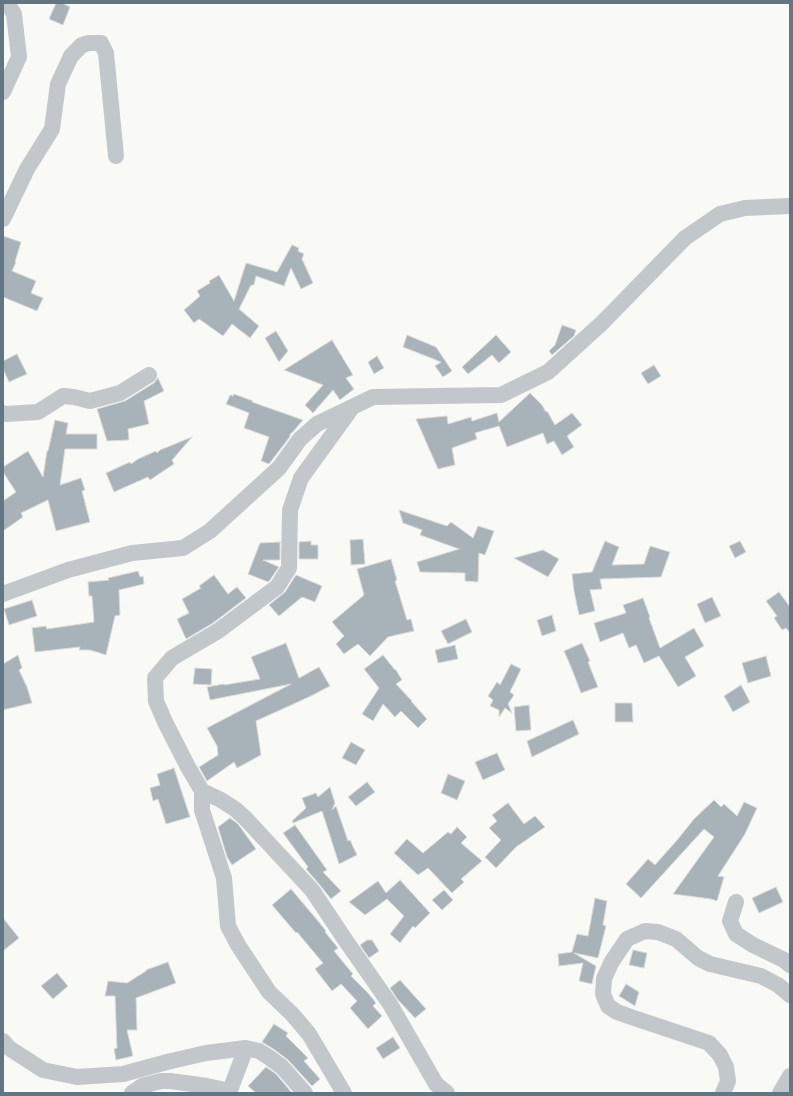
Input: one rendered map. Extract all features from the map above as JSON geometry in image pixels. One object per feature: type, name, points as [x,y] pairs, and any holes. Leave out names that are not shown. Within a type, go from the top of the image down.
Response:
[{"type":"street","points":[[3,92],[19,57],[14,14],[7,3]]},
{"type":"street","points":[[3,219],[27,169],[52,128],[58,84],[71,56],[82,45],[89,43],[101,44],[106,53],[116,156]]},
{"type":"street","points":[[3,594],[68,570],[132,553],[182,548],[210,531],[279,468],[300,439],[317,424],[373,397],[501,395],[548,372],[601,324],[685,238],[720,214],[745,208],[790,206]]},
{"type":"street","points":[[3,413],[38,412],[62,396],[90,401],[120,393],[149,375]]},
{"type":"street","points":[[344,1093],[309,1034],[292,1014],[269,992],[238,945],[228,926],[224,878],[202,810],[202,792],[165,722],[156,701],[155,678],[172,658],[218,631],[277,587],[290,568],[290,510],[301,478],[353,406]]},
{"type":"street","points":[[202,792],[212,795],[235,809],[312,890],[390,1004],[436,1084],[446,1093]]},
{"type":"street","points":[[736,902],[730,921],[736,934],[753,945],[784,960],[790,965]]},
{"type":"street","points":[[723,1093],[728,1081],[726,1067],[720,1055],[709,1043],[634,1018],[618,1012],[608,1006],[603,994],[604,979],[611,963],[627,939],[645,931],[658,932],[676,939],[698,958],[710,964],[761,976],[778,985],[790,995]]},
{"type":"street","points":[[3,1041],[9,1048],[43,1070],[77,1077],[122,1074],[206,1053],[246,1048],[259,1051],[270,1058],[282,1067],[306,1093]]},
{"type":"street","points":[[132,1093],[142,1086],[161,1081],[207,1086],[229,1092],[246,1048]]},
{"type":"street","points":[[780,1093],[790,1076]]},
{"type":"building","points":[[56,3],[62,3],[70,7],[63,25],[49,19]]},
{"type":"building","points":[[3,236],[21,242],[12,271],[36,281],[31,293],[43,298],[37,311],[3,297]]},
{"type":"building","points":[[292,245],[299,248],[298,251],[304,254],[302,259],[313,283],[301,289],[291,268],[284,286],[256,276],[254,285],[251,285],[239,309],[259,326],[250,338],[232,324],[223,336],[199,319],[194,323],[184,310],[200,296],[197,291],[219,275],[234,301],[246,263],[277,272]]},
{"type":"building","points":[[562,325],[576,330],[574,336],[552,355],[549,351],[555,345]]},
{"type":"building","points":[[276,331],[288,351],[279,362],[265,338]]},
{"type":"building","points":[[407,335],[436,347],[452,371],[443,377],[435,366],[441,362],[403,347]]},
{"type":"building","points":[[496,335],[511,352],[499,363],[492,355],[468,374],[462,367]]},
{"type":"building","points":[[332,340],[353,375],[346,378],[354,389],[340,400],[333,390],[313,413],[305,405],[323,385],[284,370]]},
{"type":"building","points":[[17,354],[27,374],[9,382],[3,369],[3,361]]},
{"type":"building","points":[[377,356],[384,368],[374,374],[368,362]]},
{"type":"building","points":[[654,365],[661,376],[648,384],[641,373]]},
{"type":"building","points":[[158,378],[164,391],[144,401],[149,424],[128,429],[129,440],[107,441],[97,409],[125,401],[154,383]]},
{"type":"building","points":[[530,393],[542,405],[546,412],[547,411],[555,425],[572,413],[582,425],[567,436],[574,447],[562,455],[554,441],[547,444],[543,433],[507,447],[499,426],[475,433],[477,439],[452,448],[455,465],[438,469],[416,419],[447,416],[448,424],[471,417],[472,421],[497,413],[499,422]]},
{"type":"building","points":[[234,394],[303,420],[291,433],[289,438],[269,464],[261,461],[269,437],[244,428],[249,413],[226,404],[230,395],[233,396]]},
{"type":"building","points":[[55,420],[68,423],[66,434],[97,434],[97,449],[65,449],[60,485],[81,478],[85,490],[82,491],[90,522],[56,531],[48,500],[21,513],[23,517],[3,531],[3,501],[16,492],[3,472],[3,467],[28,451],[43,477],[47,451]]},
{"type":"building","points":[[192,437],[172,460],[174,464],[150,480],[148,477],[114,492],[106,473],[130,462],[131,464],[138,459],[156,451],[157,453],[160,450]]},
{"type":"building","points":[[399,510],[447,526],[451,522],[473,538],[478,526],[494,531],[485,555],[479,553],[478,582],[465,581],[465,573],[420,572],[417,562],[459,549],[420,535],[422,530],[403,523]]},
{"type":"building","points":[[363,539],[365,564],[351,565],[350,540]]},
{"type":"building","points":[[311,541],[311,545],[318,545],[318,559],[299,559],[299,542]]},
{"type":"building","points":[[605,541],[619,547],[612,565],[644,564],[650,546],[670,552],[661,577],[600,579],[602,589],[590,590],[595,611],[579,615],[572,574],[592,572]]},
{"type":"building","points":[[740,541],[746,552],[735,558],[729,546]]},
{"type":"building","points":[[280,542],[280,560],[263,560],[279,567],[268,582],[248,574],[260,543]]},
{"type":"building","points":[[543,550],[559,559],[548,577],[514,558]]},
{"type":"building","points":[[391,559],[397,580],[395,581],[407,620],[411,619],[414,631],[388,637],[370,656],[358,644],[344,654],[336,644],[344,636],[332,622],[364,595],[357,569]]},
{"type":"building","points":[[138,571],[140,577],[143,576],[144,584],[119,590],[120,615],[115,616],[106,655],[90,650],[79,650],[80,647],[35,652],[32,628],[46,626],[47,629],[94,622],[92,596],[89,596],[88,582],[109,580],[108,578]]},
{"type":"building","points":[[214,575],[228,594],[237,587],[246,598],[213,623],[186,639],[177,619],[189,613],[182,599],[201,588],[199,586]]},
{"type":"building","points":[[296,575],[322,586],[315,602],[302,597],[279,616],[269,605],[285,592]]},
{"type":"building","points":[[779,592],[790,607],[790,633],[786,628],[782,630],[774,618],[777,616],[766,601]]},
{"type":"building","points":[[712,597],[721,616],[705,623],[697,604]]},
{"type":"building","points":[[643,598],[660,648],[694,628],[704,646],[685,657],[696,676],[678,687],[659,656],[644,663],[636,645],[629,648],[623,633],[600,642],[594,623],[626,613],[623,605]]},
{"type":"building","points":[[32,600],[37,616],[9,625],[4,609]]},
{"type":"building","points":[[552,615],[556,631],[542,636],[537,620]]},
{"type":"building","points":[[466,619],[472,632],[448,644],[441,631]]},
{"type":"building","points":[[286,643],[299,678],[319,667],[330,686],[256,721],[261,755],[237,768],[234,762],[207,781],[199,767],[218,755],[217,746],[207,728],[291,684],[210,700],[207,687],[260,679],[251,657]]},
{"type":"building","points":[[582,643],[590,661],[588,662],[598,687],[581,693],[564,651]]},
{"type":"building","points":[[455,645],[458,659],[438,663],[435,650]]},
{"type":"building","points":[[18,655],[22,668],[19,670],[27,687],[32,703],[3,710],[3,664]]},
{"type":"building","points":[[383,655],[396,670],[402,680],[396,684],[427,719],[418,728],[401,711],[395,717],[383,704],[373,721],[362,714],[379,688],[364,669]]},
{"type":"building","points":[[766,656],[771,676],[748,683],[742,663]]},
{"type":"building","points":[[511,664],[521,669],[510,692],[514,695],[508,704],[512,713],[505,708],[499,717],[499,710],[490,706],[493,700],[488,696],[497,682],[500,685]]},
{"type":"building","points":[[195,668],[212,669],[211,685],[193,684]]},
{"type":"building","points":[[741,685],[750,702],[733,712],[724,696]]},
{"type":"building","points":[[615,703],[632,703],[633,722],[615,722]]},
{"type":"building","points":[[529,705],[531,730],[516,731],[514,707]]},
{"type":"building","points":[[573,720],[579,734],[532,757],[527,741]]},
{"type":"building","points":[[351,742],[365,750],[356,765],[342,758]]},
{"type":"building","points":[[497,753],[505,770],[483,780],[475,762]]},
{"type":"building","points":[[174,768],[190,817],[166,824],[158,799],[153,801],[150,788],[160,785],[157,774]]},
{"type":"building","points":[[448,774],[465,781],[457,800],[441,793]]},
{"type":"building","points":[[367,782],[375,792],[356,806],[348,797]]},
{"type":"building","points":[[330,787],[335,803],[332,810],[336,806],[348,841],[350,840],[357,855],[339,864],[322,811],[293,823],[292,821],[306,808],[302,798],[316,793],[318,797]]},
{"type":"building","points":[[714,800],[721,807],[724,804],[737,816],[744,802],[757,808],[745,834],[718,876],[724,877],[717,901],[673,894],[714,837],[704,829],[641,898],[626,884],[648,859],[655,865],[694,819]]},
{"type":"building","points":[[508,803],[524,824],[535,816],[545,827],[516,847],[496,868],[485,857],[501,840],[489,828],[497,821],[492,815]]},
{"type":"building","points":[[230,818],[238,824],[256,849],[232,865],[227,857],[218,827]]},
{"type":"building","points":[[295,825],[327,870],[323,872],[341,891],[331,899],[306,869],[308,867],[283,833]]},
{"type":"building","points":[[457,827],[467,837],[461,843],[482,861],[461,879],[464,882],[452,893],[428,868],[418,875],[394,853],[407,839],[423,853],[448,832],[451,834]]},
{"type":"building","points":[[400,880],[430,913],[415,928],[413,926],[400,943],[390,934],[404,916],[387,899],[365,915],[349,902],[378,881],[386,893]]},
{"type":"building","points":[[776,887],[783,902],[759,913],[752,898]]},
{"type":"building","points":[[291,889],[326,931],[325,932],[338,948],[334,951],[353,974],[351,976],[376,1003],[373,1006],[382,1016],[368,1029],[350,1008],[357,1001],[341,984],[332,991],[315,969],[323,963],[272,905]]},
{"type":"building","points":[[444,890],[453,900],[442,910],[432,900]]},
{"type":"building","points":[[595,898],[607,901],[603,925],[606,926],[598,958],[574,953],[596,966],[592,984],[579,981],[583,963],[559,966],[558,954],[572,952],[577,934],[588,936]]},
{"type":"building","points":[[3,918],[19,938],[3,951]]},
{"type":"building","points":[[367,940],[372,940],[379,951],[369,958],[360,945]]},
{"type":"building","points":[[633,950],[647,953],[644,968],[629,965]]},
{"type":"building","points":[[168,962],[176,983],[136,998],[137,1030],[127,1030],[133,1056],[116,1060],[114,1049],[117,1048],[115,996],[105,996],[108,981],[127,983],[146,970]]},
{"type":"building","points":[[57,973],[68,986],[53,999],[41,986]]},
{"type":"building","points":[[400,980],[426,1009],[415,1018],[398,1000],[390,988]]},
{"type":"building","points":[[626,984],[639,992],[635,1006],[619,996]]},
{"type":"building","points":[[274,1024],[288,1033],[286,1036],[308,1058],[304,1061],[320,1079],[312,1086],[288,1060],[262,1042]]},
{"type":"building","points":[[393,1037],[400,1048],[383,1059],[376,1048]]},
{"type":"building","points":[[266,1067],[276,1074],[292,1093],[256,1093],[248,1086]]}]
